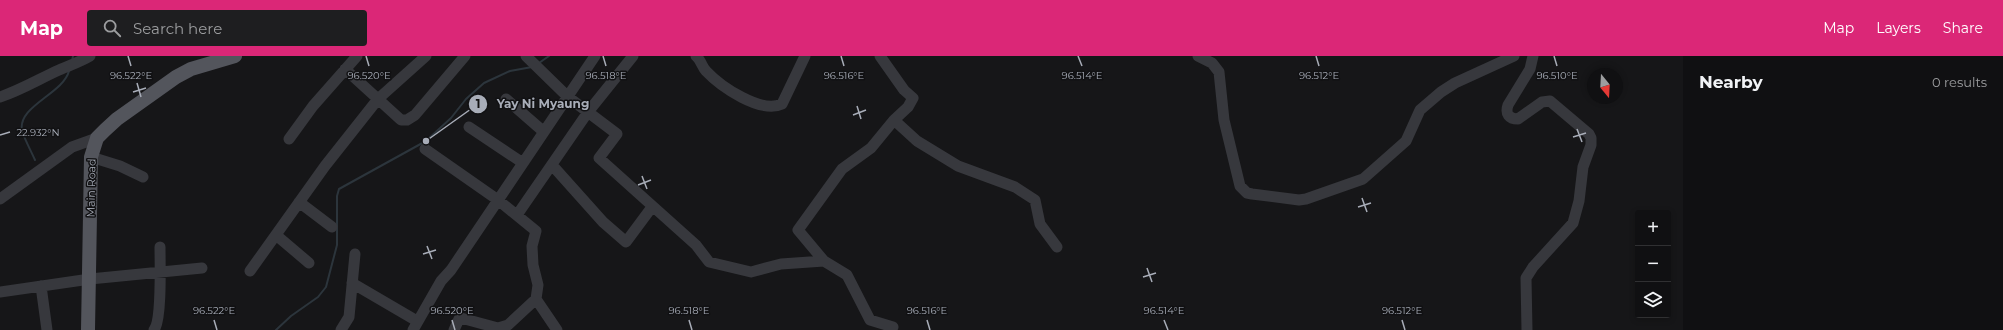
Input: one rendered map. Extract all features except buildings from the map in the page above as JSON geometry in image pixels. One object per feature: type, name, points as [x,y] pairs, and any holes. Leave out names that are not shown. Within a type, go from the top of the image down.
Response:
[{"type":"main road","name":"Main Road","points":[[88,330],[91,157],[97,138],[117,119],[176,77],[191,69],[235,56]]},
{"type":"street","points":[[0,97],[28,87],[90,56]]},
{"type":"street","points":[[289,139],[313,106],[357,56]]},
{"type":"street","points":[[250,271],[325,166],[378,99],[426,56]]},
{"type":"street","points":[[345,69],[401,120],[407,120],[415,116],[465,56]]},
{"type":"street","points":[[352,283],[415,326],[441,281],[498,200],[595,56]]},
{"type":"street","points":[[517,215],[588,112],[633,56]]},
{"type":"street","points":[[696,56],[705,70],[718,81],[750,101],[772,108],[782,104],[805,56]]},
{"type":"street","points":[[880,56],[904,90],[913,98],[908,107],[894,120],[871,148],[842,169],[798,230],[824,262],[847,276],[870,320],[893,327]]},
{"type":"street","points":[[1198,56],[1212,62],[1219,72],[1224,120],[1240,186],[1247,193],[1299,200],[1311,198],[1343,185],[1356,182],[1370,174],[1406,141],[1420,110],[1435,96],[1455,83],[1514,56]]},
{"type":"street","points":[[1527,330],[1526,278],[1533,267],[1573,223],[1579,201],[1584,167],[1592,141],[1589,134],[1550,101],[1542,102],[1518,119],[1514,119],[1509,116],[1506,110],[1530,69],[1533,56]]},
{"type":"street","points":[[534,64],[568,97],[617,134],[599,158],[696,245],[709,262],[751,272],[782,264],[824,262]]},
{"type":"street","points":[[506,99],[544,132]]},
{"type":"street","points":[[894,120],[917,141],[958,166],[1015,187],[1035,200],[1040,224],[1057,247]]},
{"type":"street","points":[[469,127],[523,163]]},
{"type":"street","points":[[0,199],[72,148],[97,138]]},
{"type":"street","points":[[425,149],[498,200],[536,231],[532,246],[533,265],[538,285],[536,299],[507,328],[493,328],[461,318],[459,319],[454,330]]},
{"type":"street","points":[[91,157],[120,166],[143,177]]},
{"type":"street","points":[[552,165],[603,222],[626,242],[652,207]]},
{"type":"street","points":[[299,202],[332,227]]},
{"type":"street","points":[[276,235],[309,262]]},
{"type":"street","points":[[154,330],[157,326],[160,246]]},
{"type":"street","points":[[341,330],[349,317],[355,254]]},
{"type":"street","points":[[0,292],[90,279],[202,268]]},
{"type":"street","points":[[41,286],[46,330]]},
{"type":"street","points":[[536,299],[557,330]]},
{"type":"waterway","points":[[72,61],[73,56]]},
{"type":"waterway","points":[[539,63],[549,56]]},
{"type":"waterway","points":[[276,330],[291,316],[318,297],[326,287],[337,245],[337,196],[339,189],[426,141],[451,118],[466,99],[484,83],[510,71],[532,67]]},
{"type":"waterway","points":[[35,160],[22,131],[22,122],[26,114],[33,107],[58,87],[65,79],[69,71]]},
{"type":"place","name":"Yay Ni Myaung","points":[[426,141]]}]
